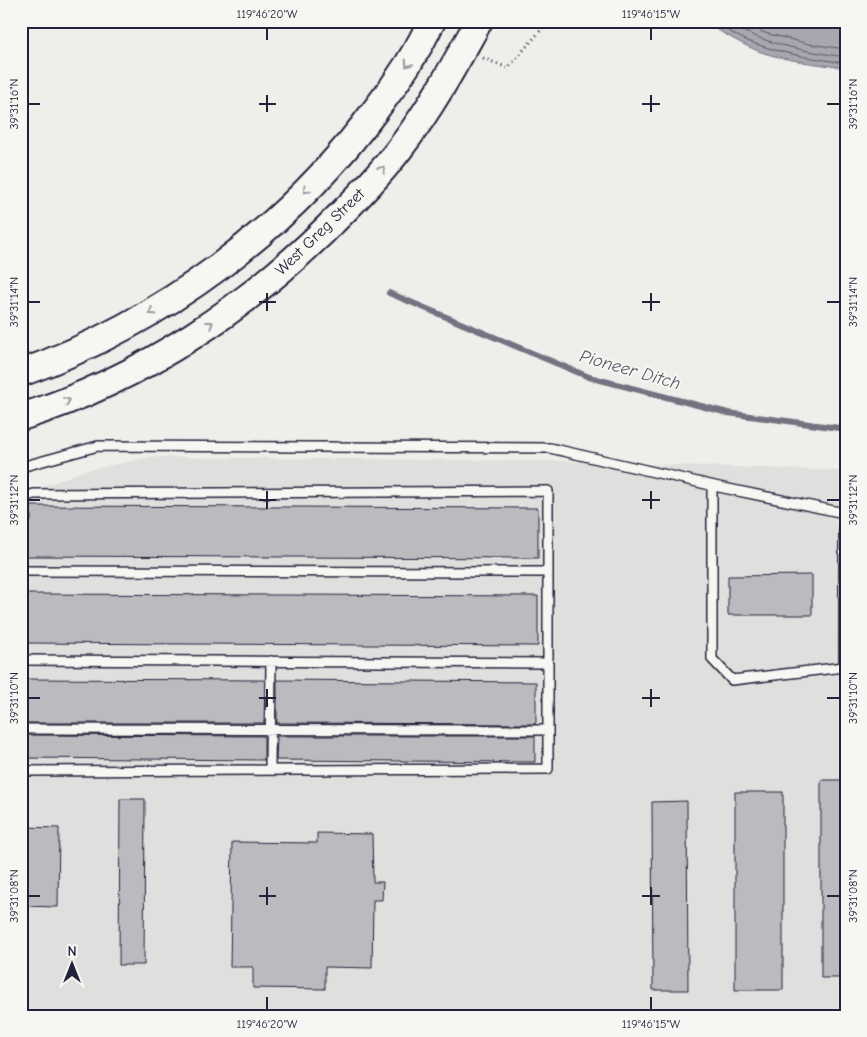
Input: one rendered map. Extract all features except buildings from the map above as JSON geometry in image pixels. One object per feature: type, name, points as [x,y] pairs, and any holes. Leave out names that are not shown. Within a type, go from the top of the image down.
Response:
[{"type":"main road","points":[[21,373],[102,340],[145,316],[229,260],[264,231],[326,170],[364,126],[391,89],[432,21]]},
{"type":"main road","name":"West Greg Street","points":[[21,417],[82,395],[161,355],[208,326],[286,267],[366,189],[401,147],[434,98],[479,21]]},
{"type":"lane","points":[[21,468],[98,446],[550,448],[712,486],[844,513],[844,667],[732,680],[712,659],[712,486]]},
{"type":"lane","points":[[21,498],[34,494],[548,491],[548,770],[21,771]]},
{"type":"lane","points":[[21,571],[548,572]]},
{"type":"lane","points":[[21,660],[548,663]]},
{"type":"lane","points":[[270,770],[271,662]]},
{"type":"lane","points":[[21,729],[548,730]]},
{"type":"path","points":[[478,55],[508,68],[549,21]]},
{"type":"shaded area","points":[[151,457],[560,461],[846,471],[846,1016],[21,1016],[21,495],[83,471]]},
{"type":"water","points":[[703,21],[846,21],[846,68],[791,60],[758,51]]},
{"type":"waterway","name":"Pioneer Ditch","points":[[389,293],[589,377],[728,413],[846,429]]}]
